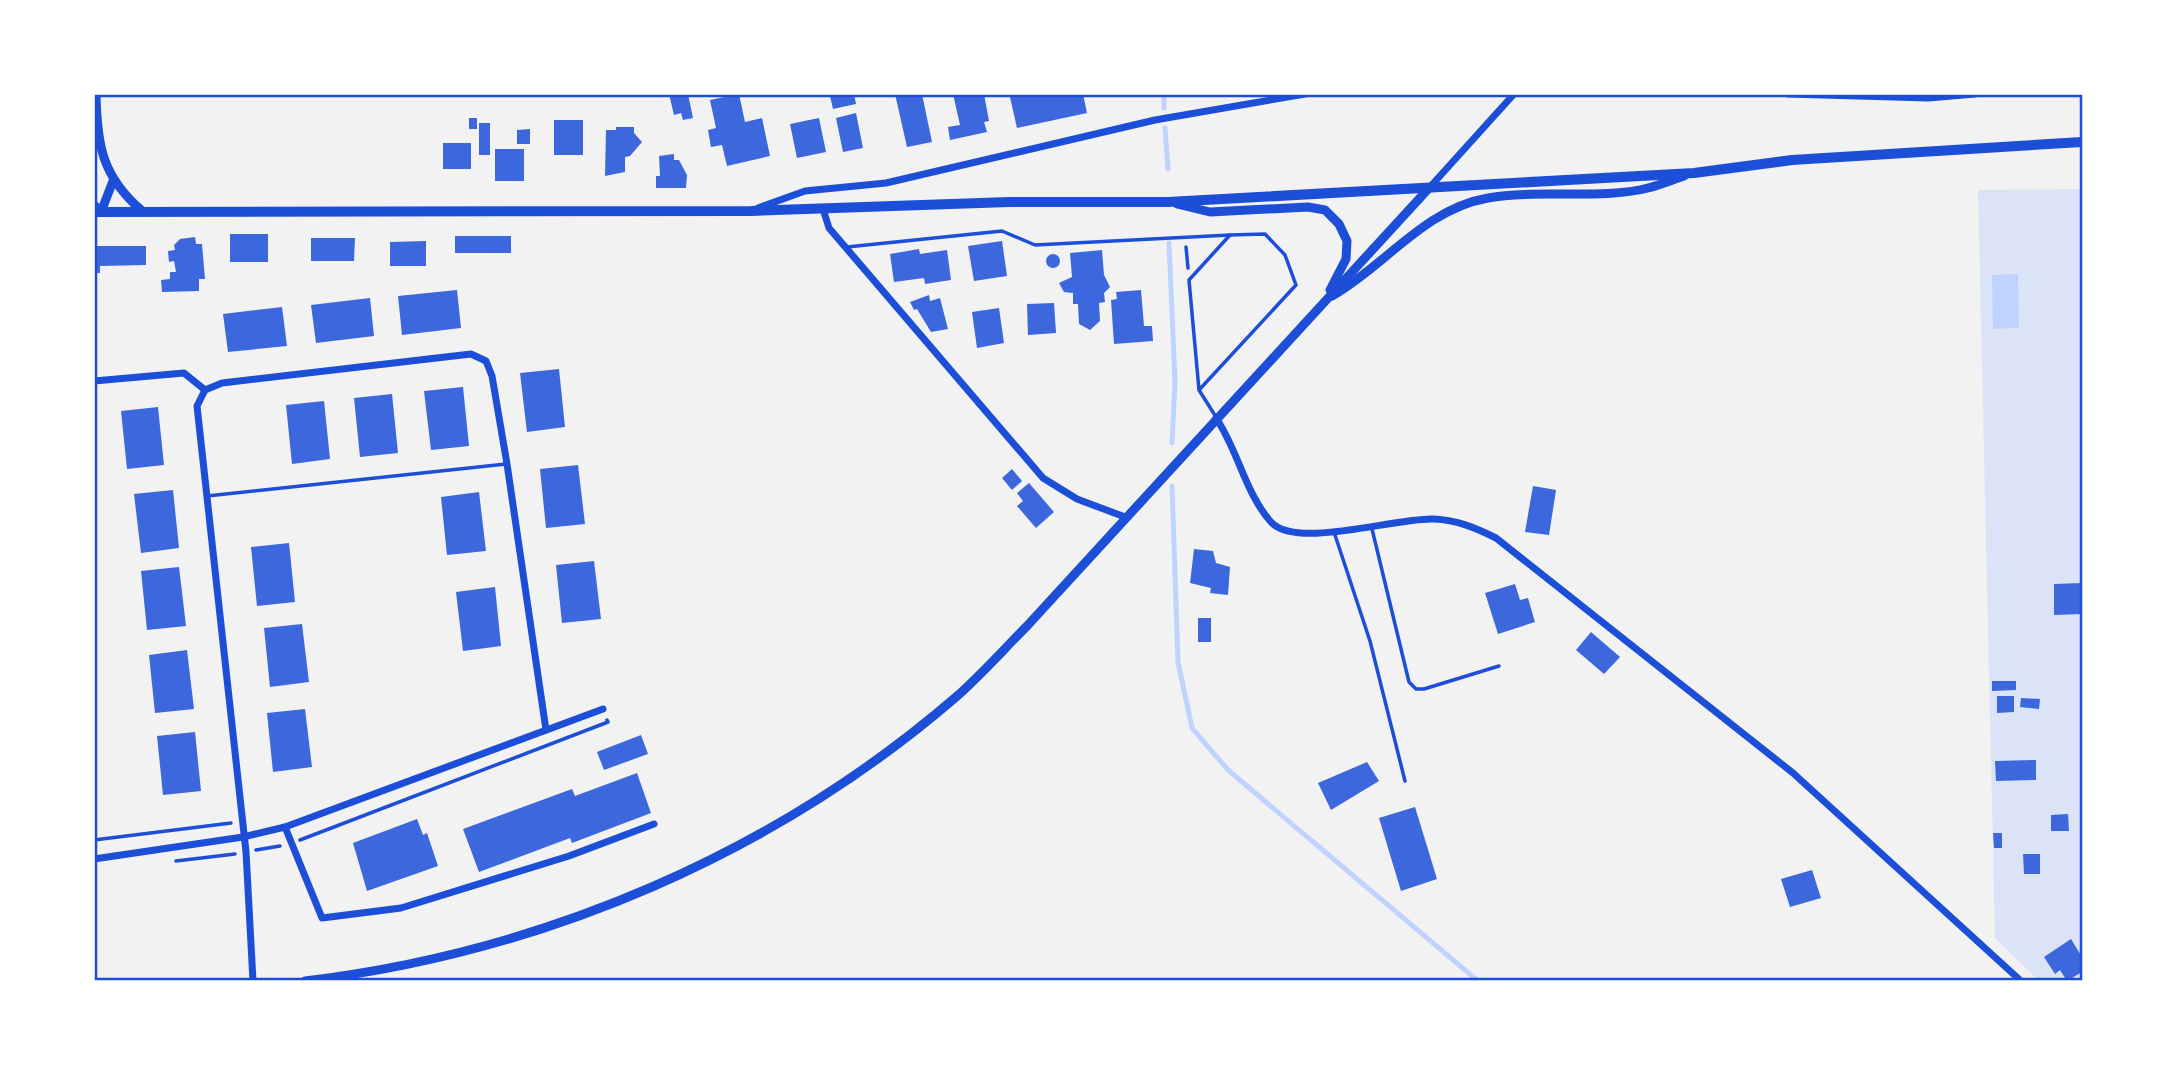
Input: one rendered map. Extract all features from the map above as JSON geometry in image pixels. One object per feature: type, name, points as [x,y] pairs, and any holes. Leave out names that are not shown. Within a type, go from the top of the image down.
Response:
[{"type":"main road","points":[[97,210],[751,211],[1009,202],[1168,202],[1694,173],[1792,159],[2082,142]]},
{"type":"street","points":[[96,94],[95,137],[113,181],[141,210]]},
{"type":"street","points":[[751,211],[805,191],[886,183],[1116,128],[1305,94]]},
{"type":"street","points":[[305,981],[449,956],[556,925],[667,881],[776,824],[882,756],[957,696],[1027,626],[1514,94]]},
{"type":"street","points":[[1788,94],[1928,98],[1975,94]]},
{"type":"street","points":[[1324,300],[1358,281],[1410,235],[1450,211],[1487,198],[1647,189],[1694,173]]},
{"type":"street","points":[[97,210],[113,181]]},
{"type":"street","points":[[1168,202],[1210,212],[1308,207],[1325,210],[1339,224],[1347,240],[1346,258],[1324,300]]},
{"type":"street","points":[[823,209],[829,228],[1044,478],[1077,499],[1125,517]]},
{"type":"street","points":[[253,981],[242,822],[197,406],[205,390],[222,383],[471,354],[486,361],[492,376],[507,464],[546,730]]},
{"type":"street","points":[[94,382],[184,373],[205,390]]},
{"type":"street","points":[[1216,418],[1258,506],[1273,525],[1287,532],[1334,533],[1437,519],[1467,525],[1502,543],[1793,773],[2021,981]]},
{"type":"street","points":[[94,859],[243,837],[285,827],[603,709]]},
{"type":"street","points":[[285,827],[322,918],[401,908],[569,856],[654,824]]},
{"type":"lane","points":[[845,247],[1002,231],[1035,245],[1265,234],[1285,255],[1296,285],[1199,390]]},
{"type":"lane","points":[[1216,418],[1199,390],[1189,280],[1230,235]]},
{"type":"lane","points":[[205,496],[507,464]]},
{"type":"lane","points":[[1371,527],[1409,682],[1416,689],[1424,689],[1499,666]]},
{"type":"lane","points":[[1334,533],[1370,641],[1405,781]]},
{"type":"path","points":[[1185,236],[1189,280]]},
{"type":"path","points":[[94,840],[242,822]]},
{"type":"shaded area","points":[[2082,189],[2082,980],[2038,980],[1995,938],[1978,190]]},
{"type":"water","points":[[2018,274],[2019,328],[1993,329],[1992,275]]},
{"type":"building","points":[[669,94],[688,94],[693,118],[683,120],[681,113],[674,115]]},
{"type":"building","points":[[739,94],[745,122],[762,118],[770,156],[727,166],[722,145],[711,147],[708,130],[716,128],[710,100]]},
{"type":"building","points":[[854,94],[856,104],[833,109],[830,96]]},
{"type":"building","points":[[895,94],[922,94],[932,142],[907,147]]},
{"type":"building","points":[[953,94],[984,94],[989,121],[984,122],[987,132],[950,140],[948,127],[960,125]]},
{"type":"building","points":[[1021,94],[1083,94],[1087,113],[1017,128],[1010,97]]},
{"type":"building","points":[[856,113],[863,148],[843,152],[836,118]]},
{"type":"building","points":[[469,118],[477,118],[477,129],[469,129]]},
{"type":"building","points":[[819,118],[826,152],[797,158],[790,124]]},
{"type":"building","points":[[554,120],[583,120],[583,155],[554,155]]},
{"type":"building","points":[[479,123],[490,123],[490,155],[479,155]]},
{"type":"building","points":[[616,127],[634,127],[634,133],[642,142],[630,156],[625,157],[625,172],[605,176],[606,130],[616,130]]},
{"type":"building","points":[[530,129],[530,144],[517,144],[517,130]]},
{"type":"building","points":[[443,143],[471,143],[471,169],[443,169]]},
{"type":"building","points":[[495,149],[524,149],[524,181],[495,181]]},
{"type":"building","points":[[674,154],[674,160],[679,160],[687,175],[686,188],[656,188],[656,176],[660,176],[659,156]]},
{"type":"building","points":[[230,234],[268,234],[268,262],[230,262]]},
{"type":"building","points":[[455,236],[511,236],[511,253],[455,253]]},
{"type":"building","points":[[195,237],[196,244],[202,244],[205,279],[199,279],[199,291],[162,292],[161,280],[170,279],[170,272],[176,272],[174,261],[169,262],[168,251],[175,250],[174,245],[180,239]]},
{"type":"building","points":[[311,238],[355,238],[354,261],[311,261]]},
{"type":"building","points":[[426,241],[426,266],[390,266],[390,242]]},
{"type":"building","points":[[1002,241],[1007,276],[974,281],[968,246]]},
{"type":"building","points":[[94,246],[146,246],[146,265],[100,266],[100,273],[94,273]]},
{"type":"building","points":[[919,249],[920,254],[947,250],[951,280],[925,284],[924,278],[894,282],[890,254]]},
{"type":"building","points":[[1102,250],[1104,275],[1110,287],[1104,293],[1105,302],[1099,303],[1100,321],[1090,330],[1079,324],[1078,304],[1073,304],[1073,293],[1064,292],[1059,283],[1072,277],[1070,253]]},
{"type":"building","points":[[1050,254],[1056,254],[1060,261],[1056,268],[1050,268],[1046,264],[1046,258]]},
{"type":"building","points":[[457,290],[461,328],[402,335],[398,296]]},
{"type":"building","points":[[1141,290],[1144,326],[1152,326],[1153,341],[1114,344],[1111,300],[1117,299],[1116,292]]},
{"type":"building","points":[[929,295],[930,301],[940,298],[948,329],[931,332],[917,309],[914,310],[910,302]]},
{"type":"building","points":[[370,298],[374,336],[316,343],[311,305]]},
{"type":"building","points":[[1054,303],[1056,333],[1028,335],[1027,304]]},
{"type":"building","points":[[282,307],[287,346],[228,352],[223,314]]},
{"type":"building","points":[[999,308],[1004,343],[977,348],[972,312]]},
{"type":"building","points":[[559,369],[565,427],[527,432],[520,373]]},
{"type":"building","points":[[463,387],[469,446],[431,450],[424,391]]},
{"type":"building","points":[[392,394],[398,453],[360,457],[354,398]]},
{"type":"building","points":[[324,401],[330,459],[292,464],[286,405]]},
{"type":"building","points":[[158,407],[164,465],[127,469],[121,411]]},
{"type":"building","points":[[578,465],[585,524],[546,528],[540,469]]},
{"type":"building","points":[[1012,469],[1022,481],[1012,490],[1002,478]]},
{"type":"building","points":[[1029,483],[1054,512],[1036,528],[1017,506],[1023,501],[1017,493]]},
{"type":"building","points":[[1533,486],[1556,490],[1549,535],[1525,532]]},
{"type":"building","points":[[173,490],[179,548],[141,553],[134,494]]},
{"type":"building","points":[[479,492],[486,551],[447,555],[441,497]]},
{"type":"building","points":[[289,543],[295,602],[257,606],[251,547]]},
{"type":"building","points":[[1194,549],[1213,551],[1216,563],[1230,567],[1228,595],[1210,593],[1211,588],[1190,583]]},
{"type":"building","points":[[594,561],[601,619],[562,623],[556,565]]},
{"type":"building","points":[[179,567],[186,626],[147,630],[141,571]]},
{"type":"building","points":[[2082,583],[2082,614],[2054,615],[2054,584]]},
{"type":"building","points":[[1515,584],[1520,600],[1528,598],[1535,622],[1498,634],[1485,593]]},
{"type":"building","points":[[495,587],[501,646],[463,651],[456,592]]},
{"type":"building","points":[[1198,618],[1211,618],[1211,642],[1198,642]]},
{"type":"building","points":[[302,624],[309,682],[270,687],[264,628]]},
{"type":"building","points":[[1591,632],[1620,657],[1604,674],[1576,650]]},
{"type":"building","points":[[187,650],[194,709],[155,713],[149,655]]},
{"type":"building","points":[[1992,681],[2016,681],[2016,690],[1992,691]]},
{"type":"building","points":[[1997,696],[2014,696],[2014,712],[1997,713]]},
{"type":"building","points":[[2021,698],[2040,699],[2039,709],[2020,707]]},
{"type":"building","points":[[305,709],[312,767],[273,772],[267,713]]},
{"type":"building","points":[[195,732],[201,791],[163,795],[157,736]]},
{"type":"building","points":[[641,735],[648,754],[604,770],[597,752]]},
{"type":"building","points":[[2036,760],[2036,780],[1996,781],[1995,761]]},
{"type":"building","points":[[1367,762],[1379,781],[1331,810],[1318,783]]},
{"type":"building","points":[[637,773],[651,813],[572,843],[570,838],[479,872],[463,829],[572,789],[575,796]]},
{"type":"building","points":[[1415,807],[1437,879],[1401,891],[1379,818]]},
{"type":"building","points":[[2068,814],[2069,831],[2051,831],[2051,815]]},
{"type":"building","points":[[417,819],[423,835],[427,833],[438,866],[367,891],[353,843]]},
{"type":"building","points":[[1993,833],[2002,833],[2002,848],[1994,848]]},
{"type":"building","points":[[2023,854],[2040,854],[2040,874],[2024,874]]},
{"type":"building","points":[[1812,870],[1821,898],[1790,907],[1781,879]]},
{"type":"building","points":[[2071,939],[2082,957],[2082,972],[2067,981],[2060,970],[2055,974],[2044,957]]},
{"type":"waterway","points":[[1164,94],[1164,108]]},
{"type":"waterway","points":[[1165,128],[1168,169]]},
{"type":"waterway","points":[[1169,243],[1175,382],[1172,443]]},
{"type":"waterway","points":[[1172,486],[1178,662],[1192,728],[1228,770],[1478,981]]}]
